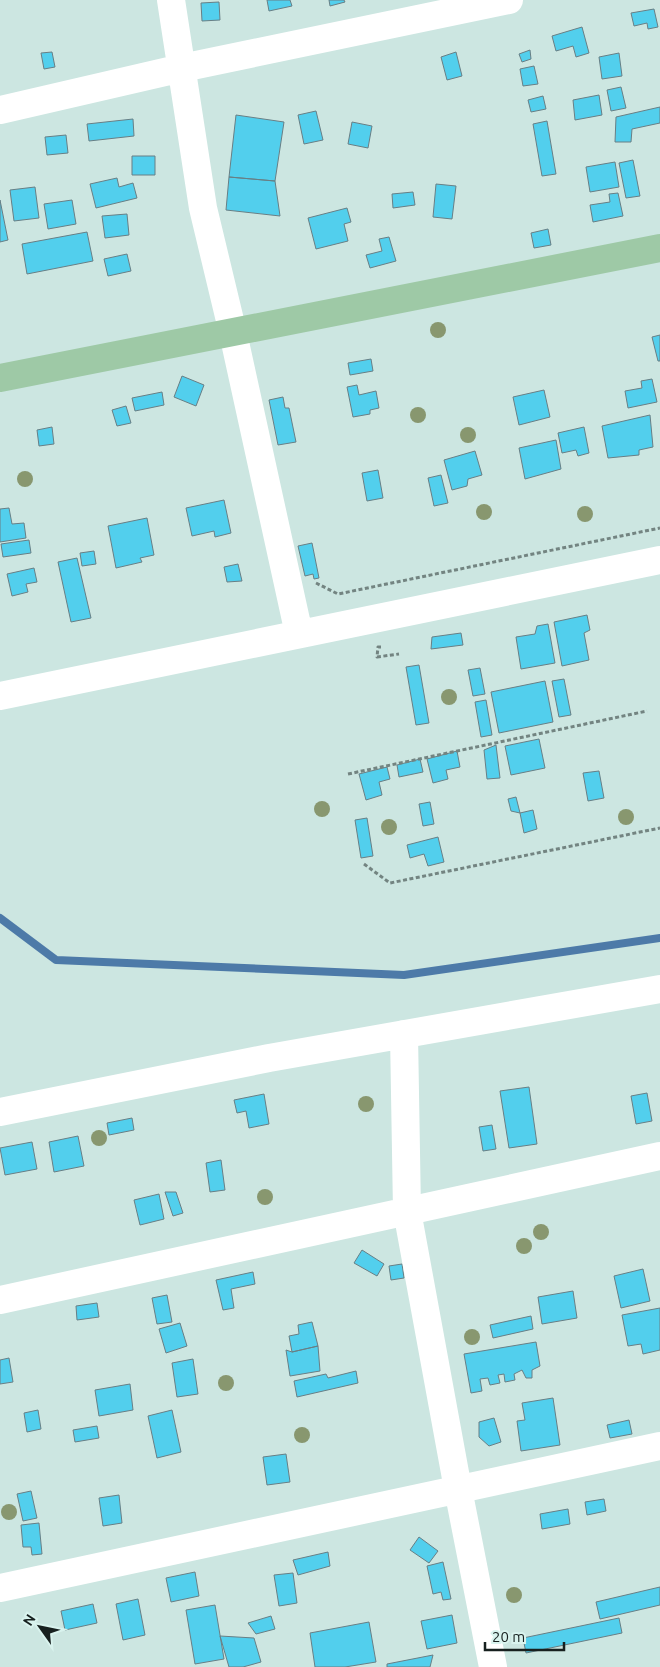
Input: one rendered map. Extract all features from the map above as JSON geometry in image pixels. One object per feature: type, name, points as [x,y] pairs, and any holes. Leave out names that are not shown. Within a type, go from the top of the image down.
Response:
[{"type":"main road","points":[[0,378],[233,334],[660,248]]},
{"type":"street","points":[[171,0],[203,208],[233,334],[299,634]]},
{"type":"street","points":[[0,110],[182,68],[509,0]]},
{"type":"street","points":[[0,696],[660,560]]},
{"type":"street","points":[[0,1112],[404,1034],[660,989]]},
{"type":"street","points":[[404,1034],[407,1211],[493,1667]]},
{"type":"street","points":[[0,1300],[660,1156]]},
{"type":"street","points":[[0,1588],[660,1446]]},
{"type":"path","points":[[313,582],[338,594],[660,528]]},
{"type":"path","points":[[386,646],[378,648],[378,657],[399,654]]},
{"type":"path","points":[[348,774],[647,711]]},
{"type":"path","points":[[364,864],[390,883],[660,828]]},
{"type":"building","points":[[267,0],[290,0],[292,6],[269,11]]},
{"type":"building","points":[[329,0],[344,0],[345,2],[330,6]]},
{"type":"building","points":[[219,2],[220,20],[202,21],[201,3]]},
{"type":"building","points":[[654,9],[658,27],[648,29],[647,23],[634,26],[631,13]]},
{"type":"building","points":[[582,27],[589,53],[576,57],[573,46],[556,51],[552,36]]},
{"type":"building","points":[[530,50],[531,59],[522,62],[519,54]]},
{"type":"building","points":[[52,52],[55,67],[44,69],[41,53]]},
{"type":"building","points":[[456,52],[462,76],[447,80],[441,57]]},
{"type":"building","points":[[619,53],[622,76],[602,79],[599,57]]},
{"type":"building","points":[[534,66],[538,84],[523,86],[520,69]]},
{"type":"building","points":[[621,87],[626,108],[611,111],[607,90]]},
{"type":"building","points":[[599,95],[602,115],[575,120],[573,100]]},
{"type":"building","points":[[543,96],[546,109],[531,112],[528,100]]},
{"type":"building","points":[[660,107],[660,123],[632,129],[631,142],[615,142],[616,117]]},
{"type":"building","points":[[316,111],[323,140],[304,144],[298,115]]},
{"type":"building","points":[[236,115],[284,122],[275,181],[229,177]]},
{"type":"building","points":[[133,119],[134,136],[89,141],[87,124]]},
{"type":"building","points":[[547,121],[556,174],[542,176],[533,124]]},
{"type":"building","points":[[352,122],[372,126],[368,148],[348,144]]},
{"type":"building","points":[[66,135],[68,153],[47,155],[45,137]]},
{"type":"building","points":[[132,156],[155,156],[155,175],[132,175]]},
{"type":"building","points":[[633,160],[640,196],[626,198],[619,163]]},
{"type":"building","points":[[615,162],[619,187],[590,192],[586,167]]},
{"type":"building","points":[[229,177],[275,181],[280,216],[226,210]]},
{"type":"building","points":[[117,178],[119,187],[133,183],[137,198],[96,208],[90,184]]},
{"type":"building","points":[[436,184],[456,186],[452,219],[433,217]]},
{"type":"building","points":[[35,187],[39,218],[14,221],[10,190]]},
{"type":"building","points":[[413,192],[415,205],[393,208],[392,194]]},
{"type":"building","points":[[618,193],[623,216],[593,222],[590,205],[610,202],[609,194]]},
{"type":"building","points":[[0,200],[8,240],[0,242]]},
{"type":"building","points":[[72,200],[76,224],[48,229],[44,204]]},
{"type":"building","points":[[347,208],[351,222],[344,224],[348,241],[316,249],[308,218]]},
{"type":"building","points":[[127,214],[129,235],[105,238],[102,216]]},
{"type":"building","points":[[548,229],[551,245],[534,248],[531,233]]},
{"type":"building","points":[[87,232],[93,261],[27,274],[22,244]]},
{"type":"building","points":[[389,237],[396,261],[370,268],[366,255],[382,251],[379,239]]},
{"type":"building","points":[[127,254],[131,271],[108,276],[104,259]]},
{"type":"building","points":[[660,335],[660,361],[658,361],[652,337]]},
{"type":"building","points":[[371,359],[373,371],[350,375],[348,363]]},
{"type":"building","points":[[182,376],[204,385],[196,406],[174,397]]},
{"type":"building","points":[[652,379],[657,402],[628,408],[625,391],[642,388],[641,381]]},
{"type":"building","points":[[357,385],[359,395],[376,391],[379,408],[370,410],[370,414],[353,417],[347,387]]},
{"type":"building","points":[[544,390],[550,417],[519,425],[513,397]]},
{"type":"building","points":[[162,392],[164,405],[135,411],[132,398]]},
{"type":"building","points":[[283,397],[285,408],[289,408],[296,442],[278,445],[269,400]]},
{"type":"building","points":[[126,406],[131,423],[117,426],[112,410]]},
{"type":"building","points":[[650,415],[653,447],[639,450],[639,455],[608,458],[602,426]]},
{"type":"building","points":[[52,427],[54,444],[39,446],[37,430]]},
{"type":"building","points":[[584,427],[589,453],[578,456],[576,450],[562,453],[558,433]]},
{"type":"building","points":[[556,440],[561,469],[525,479],[519,448]]},
{"type":"building","points":[[475,451],[482,475],[468,479],[467,486],[452,490],[444,460]]},
{"type":"building","points":[[378,470],[383,498],[367,501],[362,473]]},
{"type":"building","points":[[441,475],[448,503],[434,506],[428,478]]},
{"type":"building","points":[[224,500],[231,533],[215,537],[214,531],[192,536],[186,508]]},
{"type":"building","points":[[9,508],[12,524],[24,523],[26,538],[0,542],[0,509]]},
{"type":"building","points":[[147,518],[154,555],[140,558],[142,562],[116,568],[108,526]]},
{"type":"building","points":[[29,540],[31,553],[3,557],[1,544]]},
{"type":"building","points":[[312,543],[319,578],[314,579],[313,574],[305,576],[298,546]]},
{"type":"building","points":[[94,551],[96,564],[82,566],[80,553]]},
{"type":"building","points":[[77,558],[91,618],[71,622],[58,562]]},
{"type":"building","points":[[238,564],[242,581],[227,582],[224,567]]},
{"type":"building","points":[[34,568],[37,582],[26,584],[28,592],[12,596],[7,574]]},
{"type":"building","points":[[587,615],[590,630],[584,633],[589,660],[562,666],[554,622]]},
{"type":"building","points":[[548,624],[555,663],[521,669],[516,637],[535,634],[537,626]]},
{"type":"building","points":[[461,633],[463,645],[431,649],[432,637]]},
{"type":"building","points":[[419,665],[429,723],[416,725],[406,667]]},
{"type":"building","points":[[480,668],[485,694],[473,696],[468,670]]},
{"type":"building","points":[[564,679],[571,715],[559,717],[552,681]]},
{"type":"building","points":[[545,681],[553,722],[499,733],[491,692]]},
{"type":"building","points":[[486,700],[492,735],[481,737],[475,702]]},
{"type":"building","points":[[539,739],[545,768],[511,775],[505,746]]},
{"type":"building","points":[[496,745],[500,778],[487,779],[484,750]]},
{"type":"building","points":[[457,751],[460,767],[446,770],[448,779],[433,783],[427,759]]},
{"type":"building","points":[[420,759],[423,772],[399,777],[397,765]]},
{"type":"building","points":[[387,767],[390,779],[379,782],[382,795],[366,800],[359,774]]},
{"type":"building","points":[[599,771],[604,798],[588,801],[583,773]]},
{"type":"building","points":[[516,797],[520,813],[511,811],[508,799]]},
{"type":"building","points":[[430,802],[434,824],[423,826],[419,804]]},
{"type":"building","points":[[533,810],[537,829],[524,833],[520,813]]},
{"type":"building","points":[[367,818],[373,856],[361,858],[355,820]]},
{"type":"building","points":[[438,837],[444,862],[428,866],[424,854],[410,858],[407,845]]},
{"type":"building","points":[[529,1087],[537,1144],[509,1148],[500,1091]]},
{"type":"building","points":[[647,1093],[652,1121],[636,1124],[631,1096]]},
{"type":"building","points":[[264,1094],[269,1124],[249,1128],[246,1111],[237,1113],[234,1100]]},
{"type":"building","points":[[132,1118],[134,1130],[109,1135],[107,1123]]},
{"type":"building","points":[[492,1125],[496,1149],[483,1151],[479,1127]]},
{"type":"building","points":[[78,1136],[84,1166],[54,1172],[49,1142]]},
{"type":"building","points":[[32,1142],[37,1169],[5,1175],[0,1148]]},
{"type":"building","points":[[221,1160],[225,1190],[210,1192],[206,1163]]},
{"type":"building","points":[[165,1192],[176,1192],[183,1213],[173,1216]]},
{"type":"building","points":[[159,1194],[164,1219],[140,1225],[134,1200]]},
{"type":"building","points":[[362,1250],[384,1264],[377,1276],[354,1263]]},
{"type":"building","points":[[402,1264],[404,1278],[391,1280],[389,1266]]},
{"type":"building","points":[[643,1269],[650,1301],[621,1308],[614,1276]]},
{"type":"building","points":[[253,1272],[255,1284],[231,1289],[234,1308],[223,1310],[216,1280]]},
{"type":"building","points":[[573,1291],[577,1318],[542,1324],[538,1297]]},
{"type":"building","points":[[167,1295],[172,1322],[157,1324],[152,1298]]},
{"type":"building","points":[[97,1303],[99,1317],[77,1320],[76,1306]]},
{"type":"building","points":[[660,1308],[660,1350],[643,1354],[641,1344],[628,1346],[622,1315]]},
{"type":"building","points":[[531,1316],[533,1329],[493,1338],[490,1325]]},
{"type":"building","points":[[312,1322],[318,1346],[292,1352],[289,1336],[299,1334],[298,1325]]},
{"type":"building","points":[[180,1323],[187,1346],[166,1353],[159,1329]]},
{"type":"building","points":[[536,1342],[540,1366],[532,1370],[532,1378],[526,1378],[522,1370],[514,1374],[515,1380],[505,1382],[504,1374],[498,1375],[500,1383],[490,1385],[488,1378],[480,1379],[482,1391],[471,1393],[464,1354]]},
{"type":"building","points":[[318,1346],[320,1371],[290,1376],[286,1350],[292,1352]]},
{"type":"building","points":[[9,1358],[13,1382],[0,1384],[0,1360]]},
{"type":"building","points":[[193,1359],[198,1394],[177,1397],[172,1363]]},
{"type":"building","points":[[356,1371],[358,1383],[297,1397],[294,1381],[326,1374],[328,1378]]},
{"type":"building","points":[[130,1384],[133,1410],[99,1416],[95,1390]]},
{"type":"building","points":[[553,1398],[560,1445],[521,1451],[517,1421],[525,1420],[522,1403]]},
{"type":"building","points":[[38,1410],[41,1429],[27,1432],[24,1413]]},
{"type":"building","points":[[172,1410],[181,1452],[157,1458],[148,1416]]},
{"type":"building","points":[[494,1418],[501,1442],[489,1446],[479,1437],[479,1422]]},
{"type":"building","points":[[629,1420],[632,1434],[610,1438],[607,1425]]},
{"type":"building","points":[[97,1426],[99,1438],[75,1442],[73,1430]]},
{"type":"building","points":[[286,1454],[290,1482],[267,1485],[263,1457]]},
{"type":"building","points":[[31,1491],[37,1518],[23,1521],[17,1494]]},
{"type":"building","points":[[119,1495],[122,1523],[103,1526],[99,1498]]},
{"type":"building","points":[[604,1499],[606,1511],[587,1515],[585,1502]]},
{"type":"building","points":[[568,1509],[570,1524],[542,1529],[540,1514]]},
{"type":"building","points":[[39,1523],[42,1554],[32,1555],[31,1547],[23,1547],[21,1525]]},
{"type":"building","points":[[419,1537],[438,1551],[429,1563],[410,1550]]},
{"type":"building","points":[[328,1552],[330,1566],[298,1575],[293,1560]]},
{"type":"building","points":[[443,1562],[451,1599],[443,1600],[441,1592],[433,1594],[427,1566]]},
{"type":"building","points":[[195,1572],[199,1596],[171,1602],[166,1578]]},
{"type":"building","points":[[293,1573],[297,1603],[279,1606],[274,1575]]},
{"type":"building","points":[[660,1587],[660,1605],[600,1619],[596,1602]]},
{"type":"building","points":[[138,1599],[145,1635],[123,1640],[116,1604]]},
{"type":"building","points":[[93,1604],[97,1623],[65,1630],[61,1611]]},
{"type":"building","points":[[215,1605],[224,1659],[195,1664],[186,1610]]},
{"type":"building","points":[[452,1615],[457,1643],[427,1649],[421,1621]]},
{"type":"building","points":[[271,1616],[275,1629],[256,1634],[248,1623]]},
{"type":"building","points":[[619,1618],[622,1633],[526,1653],[523,1638]]},
{"type":"building","points":[[369,1622],[376,1662],[345,1667],[315,1667],[310,1633]]},
{"type":"building","points":[[220,1636],[254,1638],[261,1662],[243,1667],[229,1667]]},
{"type":"building","points":[[433,1655],[430,1667],[387,1667],[387,1664]]},
{"type":"waterway","points":[[0,918],[56,960],[404,975],[660,938]]}]
